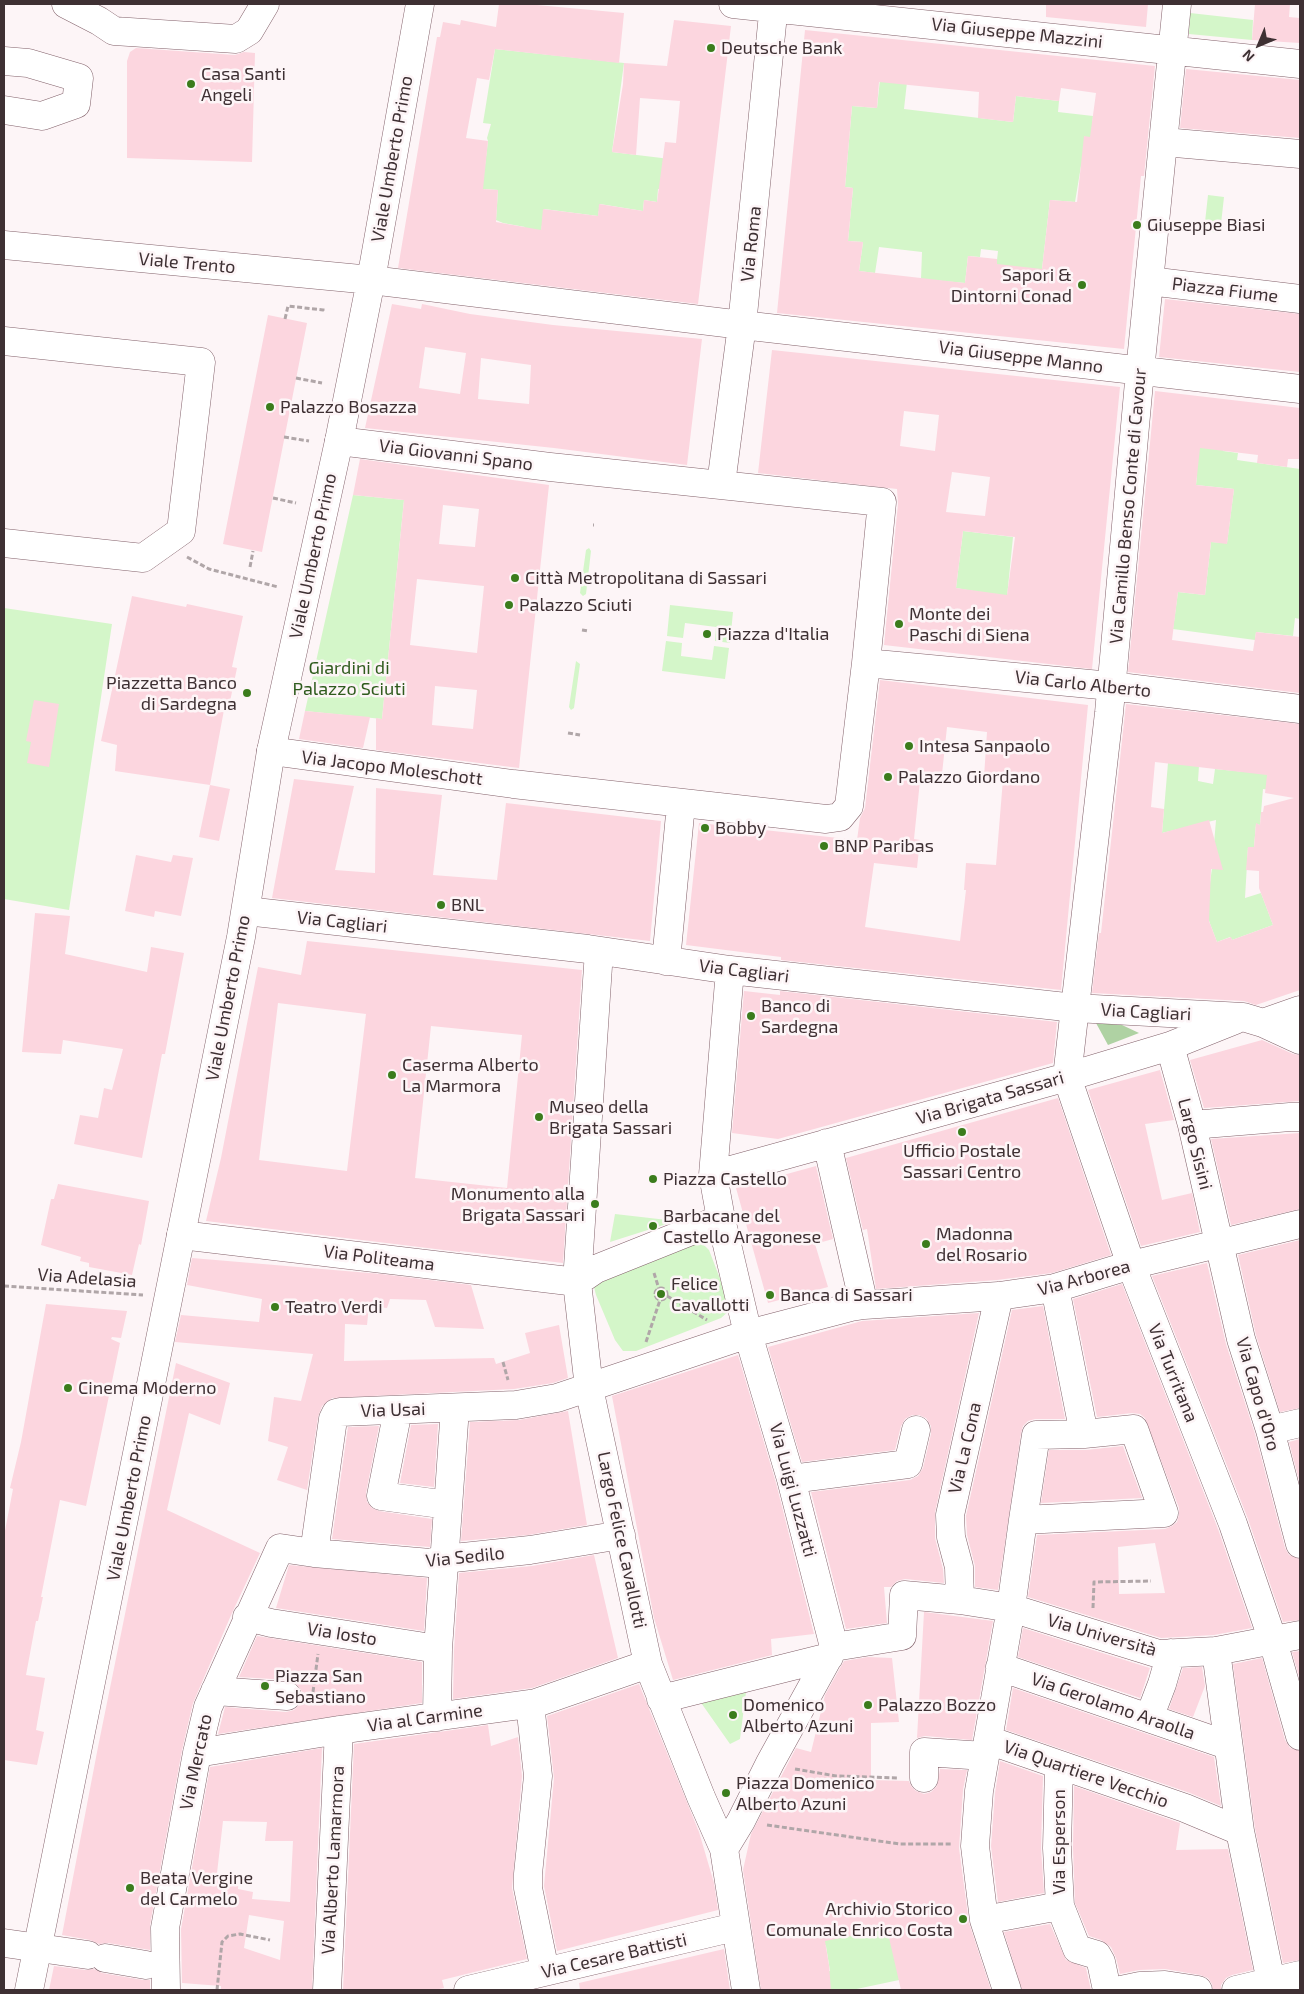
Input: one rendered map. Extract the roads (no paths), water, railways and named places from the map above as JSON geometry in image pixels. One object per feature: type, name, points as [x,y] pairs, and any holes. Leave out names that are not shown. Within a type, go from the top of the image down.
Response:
[{"type":"street","points":[[66,4],[96,12],[114,32],[236,39],[249,31],[265,4]]},
{"type":"street","name":"Viale Umberto Primo","points":[[29,1990],[39,1948],[246,911],[270,751],[339,441],[420,4]]},
{"type":"street","name":"Via Giuseppe Mazzini","points":[[733,4],[774,6],[1300,64]]},
{"type":"street","name":"Via Camillo Benso Conte di Cavour","points":[[1075,1008],[1112,686],[1140,371],[1178,4]]},
{"type":"street","name":"Via Roma","points":[[721,484],[742,325],[774,6]]},
{"type":"street","points":[[4,61],[28,63],[79,78],[76,104],[42,116],[4,110]]},
{"type":"street","points":[[1164,142],[1300,154]]},
{"type":"street","name":"Viale Trento","points":[[4,245],[370,280],[742,325]]},
{"type":"street","points":[[1210,269],[1270,278],[1278,281],[1299,299]]},
{"type":"street","name":"Piazza Fiume","points":[[1149,281],[1299,299]]},
{"type":"street","name":"Via Giuseppe Manno","points":[[742,325],[1300,388]]},
{"type":"street","points":[[4,341],[201,362],[181,531],[144,558],[4,543]]},
{"type":"street","name":"Via Giovanni Spano","points":[[339,441],[572,469],[721,484]]},
{"type":"street","points":[[666,961],[681,804],[826,819],[840,817],[848,806],[866,663],[882,502],[721,484]]},
{"type":"street","name":"Via Carlo Alberto","points":[[866,663],[1112,686],[1300,709]]},
{"type":"street","name":"Via Jacopo Moleschott","points":[[270,751],[513,784],[681,804]]},
{"type":"street","name":"Via Cagliari","points":[[246,911],[598,951],[730,970],[1075,1008],[1253,1020]]},
{"type":"street","points":[[598,951],[587,1276],[590,1388],[748,1334],[705,1222],[712,1175],[730,970]]},
{"type":"street","name":"Via Turritana","points":[[1075,1008],[1066,1077],[1130,1266],[1233,1524],[1273,1641],[1300,1736]]},
{"type":"street","name":"Via Brigata Sassari","points":[[712,1175],[1066,1077],[1253,1020],[1300,1010]]},
{"type":"street","points":[[1253,1020],[1300,1040]]},
{"type":"street","name":"Largo Sisini","points":[[1170,1046],[1192,1125],[1219,1243]]},
{"type":"street","points":[[1192,1125],[1290,1116],[1300,1117]]},
{"type":"street","points":[[827,1144],[864,1305]]},
{"type":"street","points":[[587,1276],[601,1212]]},
{"type":"street","points":[[587,1276],[705,1222]]},
{"type":"street","name":"Via Arborea","points":[[748,1334],[864,1305],[999,1296],[1055,1288],[1130,1266],[1300,1224]]},
{"type":"street","name":"Via Politeama","points":[[182,1235],[587,1276]]},
{"type":"street","name":"Via Capo d'Oro","points":[[1219,1243],[1241,1339],[1270,1430],[1292,1480],[1300,1544]]},
{"type":"street","points":[[1055,1288],[1084,1434]]},
{"type":"street","name":"Via La Cona","points":[[960,1600],[960,1567],[951,1537],[950,1515],[999,1296]]},
{"type":"street","name":"Via Luigi Luzzatti","points":[[748,1334],[791,1479],[831,1652]]},
{"type":"street","name":"Via Usai","points":[[314,1553],[333,1419],[336,1413],[516,1405],[557,1398],[590,1388]]},
{"type":"street","name":"Largo Felice Cavallotti","points":[[590,1388],[648,1664],[660,1695]]},
{"type":"street","points":[[437,1717],[438,1649],[455,1408]]},
{"type":"street","points":[[398,1410],[382,1496],[448,1505]]},
{"type":"street","points":[[1270,1430],[1300,1422]]},
{"type":"street","points":[[1008,1990],[984,1920],[975,1846],[979,1791],[1011,1608],[1023,1520],[1036,1435],[1084,1434],[1134,1428],[1164,1513],[1023,1520]]},
{"type":"street","points":[[791,1479],[908,1464],[916,1430]]},
{"type":"street","name":"Via Sedilo","points":[[280,1548],[314,1553],[430,1563],[444,1559],[530,1550],[621,1534]]},
{"type":"street","name":"Via Mercato","points":[[159,1973],[165,1928],[197,1753],[208,1707],[247,1617],[280,1548]]},
{"type":"street","name":"Via Università","points":[[831,1652],[902,1636],[904,1595],[960,1600],[1011,1608],[1159,1654],[1216,1651],[1273,1641],[1300,1634]]},
{"type":"street","name":"Via Iosto","points":[[247,1617],[271,1623],[438,1649]]},
{"type":"street","points":[[1216,1651],[1227,1745],[1240,1831],[1271,1982]]},
{"type":"street","points":[[746,1990],[724,1849],[660,1695],[831,1652]]},
{"type":"street","points":[[724,1849],[741,1821],[770,1762],[831,1652]]},
{"type":"street","points":[[1149,1718],[1171,1653]]},
{"type":"street","name":"Via al Carmine","points":[[197,1753],[339,1730],[530,1704],[648,1664]]},
{"type":"street","name":"Via Gerolamo Araolla","points":[[1000,1667],[1227,1745]]},
{"type":"street","points":[[215,1691],[287,1696]]},
{"type":"street","points":[[530,1704],[538,1776],[528,1888],[545,1971]]},
{"type":"street","name":"Via Alberto Lamarmora","points":[[327,1990],[339,1730]]},
{"type":"street","name":"Via Quartiere Vecchio","points":[[924,1778],[924,1752],[986,1748],[1059,1765],[1185,1808],[1240,1831]]},
{"type":"street","name":"Via Esperson","points":[[1059,1765],[1057,1848],[1060,1906],[1077,1949],[1097,1955],[1101,1962],[1107,1990]]},
{"type":"street","points":[[984,1920],[1060,1906]]},
{"type":"street","name":"Via Cesare Battisti","points":[[485,1989],[545,1971],[736,1928]]},
{"type":"street","points":[[4,1943],[96,1957],[159,1973]]},
{"type":"street","points":[[1236,1990],[1300,1975]]},
{"type":"street","points":[[1120,1990],[1140,1986],[1165,1985],[1198,1990]]},
{"type":"place","name":"Deutsche Bank","points":[[711,48]]},
{"type":"place","name":"Casa Santi Angeli","points":[[191,84]]},
{"type":"place","name":"Giuseppe Biasi","points":[[1137,225]]},
{"type":"place","name":"Sapori & Dintorni Conad","points":[[1082,285]]},
{"type":"place","name":"Palazzo Bosazza","points":[[270,407]]},
{"type":"place","name":"Città Metropolitana di Sassari","points":[[515,578]]},
{"type":"place","name":"Palazzo Sciuti","points":[[509,605]]},
{"type":"place","name":"Monte dei Paschi di Siena","points":[[899,624]]},
{"type":"place","name":"Piazza d'Italia","points":[[707,634]]},
{"type":"place","name":"Piazzetta Banco di Sardegna","points":[[247,693]]},
{"type":"place","name":"Intesa Sanpaolo","points":[[909,746]]},
{"type":"place","name":"Palazzo Giordano","points":[[888,777]]},
{"type":"place","name":"Bobby","points":[[705,828]]},
{"type":"place","name":"BNP Paribas","points":[[824,846]]},
{"type":"place","name":"BNL","points":[[441,905]]},
{"type":"place","name":"Banco di Sardegna","points":[[751,1016]]},
{"type":"place","name":"Caserma Alberto La Marmora","points":[[392,1075]]},
{"type":"place","name":"Museo della Brigata Sassari","points":[[539,1117]]},
{"type":"place","name":"Ufficio Postale Sassari Centro","points":[[962,1132]]},
{"type":"place","name":"Piazza Castello","points":[[653,1179]]},
{"type":"place","name":"Monumento alla Brigata Sassari","points":[[595,1204]]},
{"type":"place","name":"Barbacane del Castello Aragonese","points":[[653,1226]]},
{"type":"place","name":"Madonna del Rosario","points":[[926,1244]]},
{"type":"place","name":"Felice Cavallotti","points":[[661,1294]]},
{"type":"place","name":"Banca di Sassari","points":[[770,1295]]},
{"type":"place","name":"Teatro Verdi","points":[[275,1307]]},
{"type":"place","name":"Cinema Moderno","points":[[68,1388]]},
{"type":"place","name":"Piazza San Sebastiano","points":[[265,1686]]},
{"type":"place","name":"Palazzo Bozzo","points":[[868,1705]]},
{"type":"place","name":"Domenico Alberto Azuni","points":[[733,1715]]},
{"type":"place","name":"Piazza Domenico Alberto Azuni","points":[[726,1793]]},
{"type":"place","name":"Beata Vergine del Carmelo","points":[[130,1888]]},
{"type":"place","name":"Archivio Storico Comunale Enrico Costa","points":[[963,1919]]},
{"type":"park label","name":"Giardini di Palazzo Sciuti","points":[[349,678]]}]
